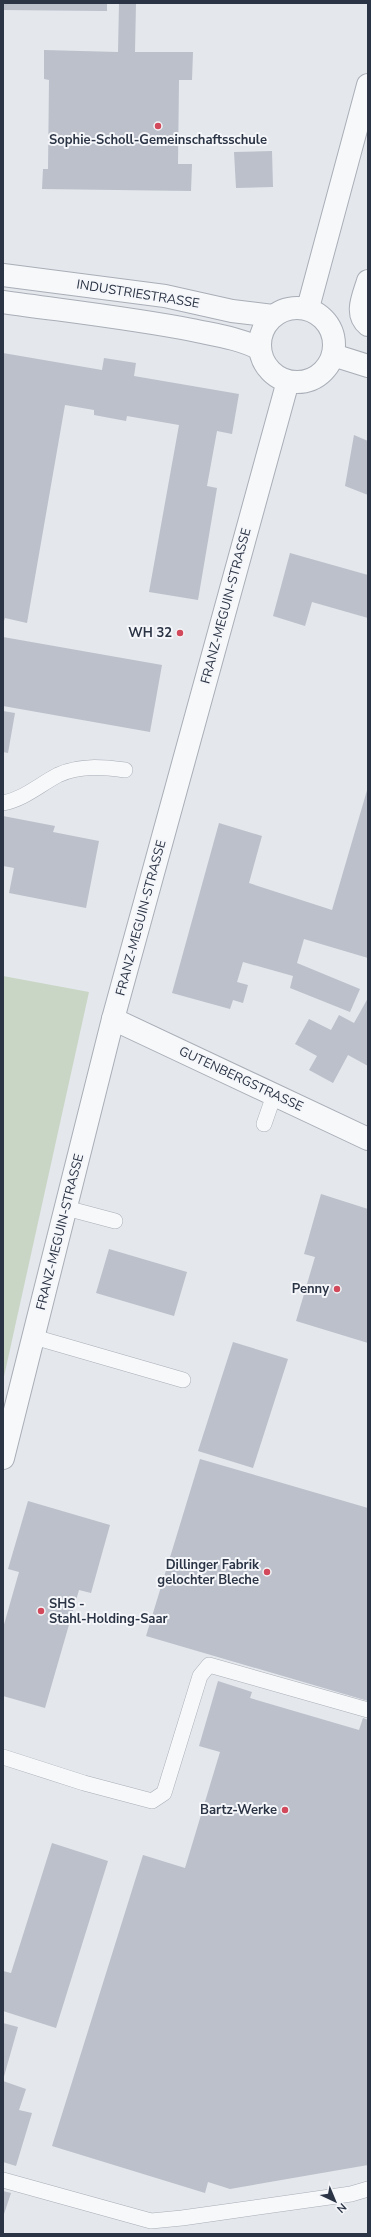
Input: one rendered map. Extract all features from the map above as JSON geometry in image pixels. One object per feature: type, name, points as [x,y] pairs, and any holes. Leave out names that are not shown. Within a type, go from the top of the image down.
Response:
[{"type":"street","points":[[308,308],[368,85]]},
{"type":"street","name":"INDUSTRIESTRASSE","points":[[3,274],[165,296],[232,311],[273,316]]},
{"type":"street","points":[[368,281],[360,306],[361,315],[368,325]]},
{"type":"street","name":"INDUSTRIESTRASSE","points":[[3,302],[159,324],[250,343],[260,349]]},
{"type":"street","points":[[296,307],[308,308],[318,313],[326,320],[332,330],[335,341],[333,355],[322,373],[312,379],[300,382],[288,381],[277,377],[262,360],[260,336],[265,325],[273,316],[283,309],[296,307]]},
{"type":"street","points":[[333,355],[368,366]]},
{"type":"street","name":"FRANZ-MEGUIN-STRASSE","points":[[3,1458],[113,1019],[288,381]]},
{"type":"street","name":"GUTENBERGSTRASSE","points":[[113,1019],[368,1139]]},
{"type":"lane","points":[[3,802],[14,801],[59,775],[83,768],[98,767],[125,770]]},
{"type":"lane","points":[[264,1124],[274,1094]]},
{"type":"lane","points":[[66,1208],[115,1221]]},
{"type":"lane","points":[[34,1337],[183,1380]]},
{"type":"lane","points":[[3,1757],[84,1783],[152,1801],[164,1793],[200,1676],[209,1665],[368,1710]]},
{"type":"lane","points":[[3,2180],[151,2221],[205,2215],[351,2194],[368,2189]]},
{"type":"green space","points":[[3,976],[89,992],[3,1381]]},
{"type":"building","points":[[3,3],[107,3],[107,11],[3,10]]},
{"type":"building","points":[[119,3],[136,3],[135,52],[193,52],[192,80],[179,80],[178,164],[192,164],[191,191],[42,189],[43,169],[48,169],[49,80],[44,79],[44,50],[118,52]]},
{"type":"building","points":[[272,151],[273,187],[236,188],[234,152]]},
{"type":"building","points":[[3,353],[102,370],[104,358],[136,363],[134,376],[239,394],[232,434],[217,431],[207,486],[217,488],[198,600],[149,592],[179,425],[127,416],[126,421],[94,415],[94,410],[65,405],[27,623],[5,618],[3,624]]},
{"type":"building","points":[[354,435],[368,441],[368,495],[345,486]]},
{"type":"building","points":[[290,553],[368,575],[368,618],[312,602],[305,626],[273,616]]},
{"type":"building","points":[[3,637],[162,665],[150,732],[3,706]]},
{"type":"building","points":[[3,711],[15,713],[8,753],[3,752]]},
{"type":"building","points":[[368,787],[368,958],[304,939],[297,963],[360,989],[350,1012],[290,988],[293,976],[243,962],[237,982],[248,985],[243,1003],[233,1000],[230,1009],[172,993],[219,823],[262,836],[249,883],[332,910]]},
{"type":"building","points":[[3,816],[55,826],[53,832],[99,841],[86,908],[9,893],[14,868],[3,866]]},
{"type":"building","points":[[368,998],[368,1066],[348,1055],[333,1083],[309,1070],[317,1056],[295,1044],[309,1019],[331,1030],[339,1015],[354,1023]]},
{"type":"building","name":"Penny","points":[[321,1194],[368,1209],[368,1343],[296,1321],[315,1257],[304,1254]]},
{"type":"building","points":[[109,1249],[187,1272],[174,1316],[96,1293]]},
{"type":"building","points":[[233,1342],[288,1359],[253,1468],[198,1451]]},
{"type":"building","name":"Dillinger Fabrik gelochter Bleche","points":[[200,1459],[368,1508],[368,1701],[146,1636]]},
{"type":"building","name":"SHS - Stahl-Holding-Saar","points":[[28,1501],[110,1525],[91,1593],[79,1590],[45,1708],[3,1696],[3,1628],[19,1572],[8,1569]]},
{"type":"building","points":[[218,1681],[252,1692],[250,1698],[359,1730],[363,1718],[368,1720],[368,2165],[230,2189],[208,2182],[205,2193],[52,2146],[143,1855],[185,1868],[220,1752],[199,1746]]},
{"type":"building","points":[[52,1843],[108,1861],[56,2028],[3,2011],[3,1971],[11,1973]]},
{"type":"building","points":[[3,2023],[18,2027],[3,2080]]},
{"type":"building","points":[[3,2081],[26,2089],[19,2110],[32,2113],[16,2166],[3,2162]]},
{"type":"building","points":[[3,2191],[11,2193],[3,2217]]},
{"type":"place","name":"Sophie-Scholl-Gemeinschaftsschule","points":[[158,126]]},
{"type":"place","name":"WH 32","points":[[180,633]]},
{"type":"place","name":"Penny","points":[[337,1289]]},
{"type":"place","name":"Dillinger Fabrik gelochter Bleche","points":[[267,1572]]},
{"type":"place","name":"SHS - Stahl-Holding-Saar","points":[[41,1611]]},
{"type":"place","name":"Bartz-Werke","points":[[285,1810]]}]
